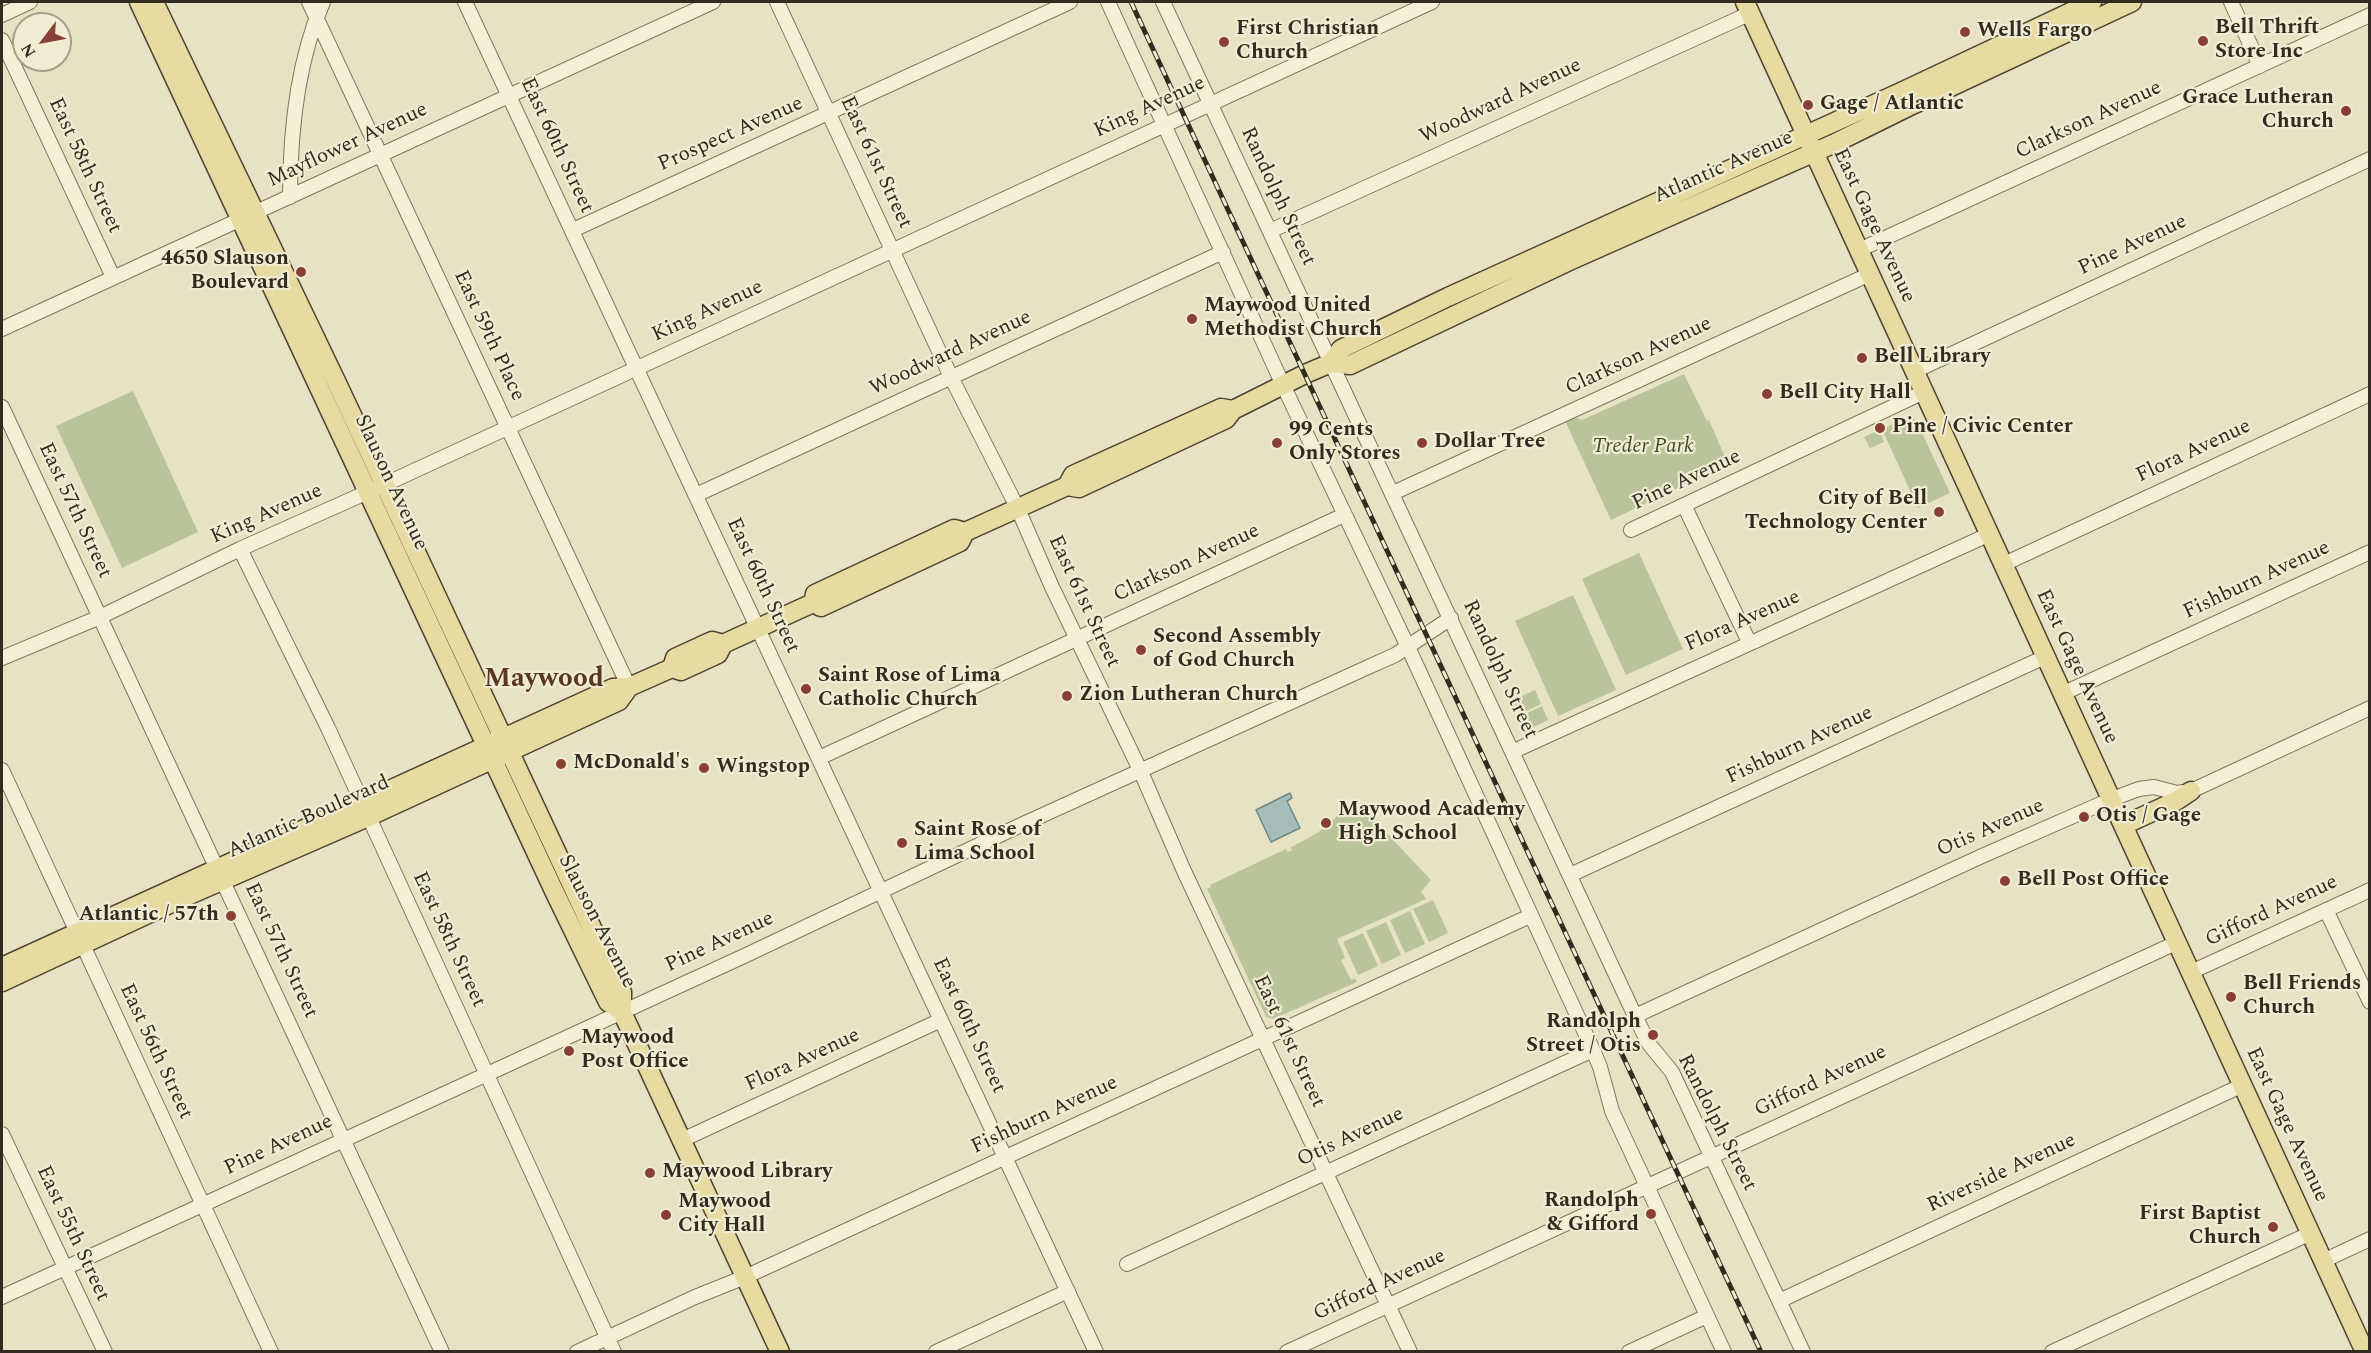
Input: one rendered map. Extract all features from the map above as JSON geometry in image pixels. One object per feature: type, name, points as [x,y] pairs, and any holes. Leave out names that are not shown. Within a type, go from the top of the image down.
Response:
[{"type":"main road","name":"Slauson Avenue","points":[[139,2],[247,216],[497,749],[622,992],[622,1012],[745,1277]]},
{"type":"main road","name":"Slauson Avenue","points":[[154,2],[247,216]]},
{"type":"main road","points":[[2065,32],[2070,22],[2092,10],[2093,2]]},
{"type":"main road","name":"Atlantic Avenue","points":[[1331,363],[1341,349],[1389,325],[2093,2]]},
{"type":"main road","name":"Atlantic Avenue","points":[[1286,383],[1331,363],[1350,365],[1567,262],[1815,153],[2132,2]]},
{"type":"main road","name":"East Gage Avenue","points":[[1748,7],[2365,1352]]},
{"type":"main road","name":"Atlantic Boulevard","points":[[2,982],[80,939],[220,874],[497,749],[619,701],[629,687],[672,668],[681,671],[718,654],[723,644],[813,603],[815,594],[954,529],[965,532],[1018,509],[1067,486],[1073,475],[1221,408],[1233,410],[1286,383]]},
{"type":"main road","points":[[2124,825],[2176,801],[2191,791]]},
{"type":"main road","name":"Atlantic Boulevard","points":[[2,967],[80,939]]},
{"type":"main road","points":[[745,1277],[780,1352]]},
{"type":"street","points":[[2,15],[30,2]]},
{"type":"street","name":"East 59th Place","points":[[309,2],[629,687]]},
{"type":"street","points":[[290,197],[290,146],[296,104],[317,17],[324,2]]},
{"type":"street","name":"East 60th Street","points":[[465,2],[1096,1352]]},
{"type":"street","name":"Mayflower Avenue","points":[[2,329],[713,2]]},
{"type":"street","name":"East 61st Street","points":[[777,2],[951,377],[1018,509],[1076,638],[1141,772],[1410,1352]]},
{"type":"street","name":"Prospect Avenue","points":[[573,230],[1070,2]]},
{"type":"street","points":[[1108,2],[1593,1050],[1612,1110],[1724,1352]]},
{"type":"street","name":"Randolph Street","points":[[1163,2],[1514,751],[1635,1016],[1649,1044],[1672,1072],[1803,1352]]},
{"type":"street","name":"King Avenue","points":[[2,658],[100,617],[240,549],[376,489],[1432,2]]},
{"type":"street","points":[[2231,2],[2260,66]]},
{"type":"street","name":"Woodward Avenue","points":[[1270,231],[1748,7]]},
{"type":"street","name":"Clarkson Avenue","points":[[1859,250],[2370,15]]},
{"type":"street","name":"East 58th Street","points":[[2,40],[113,278]]},
{"type":"street","name":"Pine Avenue","points":[[1915,371],[2370,159]]},
{"type":"street","name":"Woodward Avenue","points":[[696,495],[1223,252]]},
{"type":"street","name":"Clarkson Avenue","points":[[1393,494],[1870,274]]},
{"type":"street","name":"Pine Avenue","points":[[1631,530],[1924,392]]},
{"type":"street","name":"Flora Avenue","points":[[2004,564],[2370,394]]},
{"type":"street","name":"East 57th Street","points":[[2,407],[442,1352]]},
{"type":"street","points":[[1684,505],[1749,642]]},
{"type":"street","name":"Clarkson Avenue","points":[[819,758],[1344,515]]},
{"type":"street","name":"Flora Avenue","points":[[1514,751],[1990,534]]},
{"type":"street","name":"East 58th Street","points":[[240,549],[328,728],[614,1352]]},
{"type":"street","name":"Fishburn Avenue","points":[[2064,693],[2370,552]]},
{"type":"street","name":"Pine Avenue","points":[[2,1297],[882,892],[1021,825],[1366,668],[1408,647],[1451,618]]},
{"type":"street","name":"Fishburn Avenue","points":[[1570,875],[2047,656]]},
{"type":"street","name":"Otis Avenue","points":[[1635,1016],[1982,856],[2112,799],[2139,789],[2154,787],[2177,793],[2191,791],[2370,708]]},
{"type":"street","name":"East 56th Street","points":[[2,770],[271,1352]]},
{"type":"street","name":"Gifford Avenue","points":[[2191,972],[2370,890]]},
{"type":"street","points":[[2326,910],[2370,1002]]},
{"type":"street","name":"Fishburn Avenue","points":[[577,1352],[1530,916]]},
{"type":"street","name":"Gifford Avenue","points":[[1287,1352],[2178,942]]},
{"type":"street","name":"Flora Avenue","points":[[682,1140],[941,1020]]},
{"type":"street","name":"Otis Avenue","points":[[1127,1264],[1593,1050]]},
{"type":"street","name":"Riverside Avenue","points":[[1779,1301],[2243,1085]]},
{"type":"street","name":"East 55th Street","points":[[2,1134],[105,1352]]},
{"type":"street","points":[[2052,1352],[2311,1233]]},
{"type":"street","points":[[2323,1261],[2370,1239]]},
{"type":"street","points":[[936,1352],[1068,1291]]},
{"type":"street","points":[[1629,1352],[1707,1316]]},
{"type":"green space","name":"Treder Park","points":[[1684,374],[1707,421],[1709,420],[1728,464],[1611,520],[1565,421],[1574,417],[1582,420]]},
{"type":"green space","points":[[133,391],[198,532],[122,568],[56,426]]},
{"type":"green space","points":[[1908,417],[1916,420],[1950,493],[1918,508],[1882,429]]},
{"type":"green space","points":[[1879,430],[1884,442],[1870,448],[1864,437]]},
{"type":"green space","points":[[1639,553],[1683,649],[1626,675],[1582,579]]},
{"type":"green space","points":[[1573,595],[1616,690],[1558,716],[1515,621]]},
{"type":"green space","points":[[1535,690],[1541,704],[1520,714],[1513,700]]},
{"type":"green space","points":[[1542,706],[1548,720],[1527,730],[1521,716]]},
{"type":"green space","points":[[1362,807],[1431,880],[1421,892],[1426,899],[1337,939],[1345,958],[1341,960],[1351,980],[1355,978],[1357,982],[1273,1019],[1266,1017],[1207,889],[1211,887],[1210,885],[1286,849],[1288,852],[1292,850],[1291,847],[1306,840],[1332,822],[1343,809],[1352,810]]},
{"type":"green space","points":[[1433,900],[1448,933],[1429,942],[1413,909]]},
{"type":"green space","points":[[1410,911],[1425,944],[1405,953],[1390,920]]},
{"type":"green space","points":[[1386,922],[1401,955],[1382,964],[1366,931]]},
{"type":"green space","points":[[1363,933],[1378,966],[1358,975],[1343,942]]},
{"type":"water","points":[[1290,793],[1292,798],[1287,801],[1300,828],[1271,842],[1256,810]]},
{"type":"railway","points":[[1131,2],[1761,1352]]},
{"type":"place","name":"Wells Fargo","points":[[1965,32]]},
{"type":"place","name":"Bell Thrift Store Inc","points":[[2203,41]]},
{"type":"place","name":"First Christian Church","points":[[1224,42]]},
{"type":"place","name":"Gage / Atlantic","points":[[1808,105]]},
{"type":"place","name":"Grace Lutheran Church","points":[[2346,111]]},
{"type":"place","name":"4650 Slauson Boulevard","points":[[301,272]]},
{"type":"place","name":"Maywood United Methodist Church","points":[[1192,319]]},
{"type":"place","name":"Bell Library","points":[[1862,358]]},
{"type":"place","name":"Bell City Hall","points":[[1767,394]]},
{"type":"place","name":"Pine / Civic Center","points":[[1880,428]]},
{"type":"place","name":"99 Cents Only Stores","points":[[1277,443]]},
{"type":"place","name":"Dollar Tree","points":[[1422,443]]},
{"type":"place","name":"City of Bell Technology Center","points":[[1939,512]]},
{"type":"place","name":"Second Assembly of God Church","points":[[1141,650]]},
{"type":"place","name":"Saint Rose of Lima Catholic Church","points":[[806,689]]},
{"type":"place","name":"Zion Lutheran Church","points":[[1067,696]]},
{"type":"place","name":"McDonald's","points":[[561,764]]},
{"type":"place","name":"Wingstop","points":[[704,768]]},
{"type":"place","name":"Otis / Gage","points":[[2084,817]]},
{"type":"place","name":"Maywood Academy High School","points":[[1326,823]]},
{"type":"place","name":"Saint Rose of Lima School","points":[[902,843]]},
{"type":"place","name":"Bell Post Office","points":[[2005,881]]},
{"type":"place","name":"Atlantic / 57th","points":[[231,916]]},
{"type":"place","name":"Bell Friends Church","points":[[2231,997]]},
{"type":"place","name":"Randolph Street / Otis","points":[[1653,1035]]},
{"type":"place","name":"Maywood Post Office","points":[[569,1051]]},
{"type":"place","name":"Maywood Library","points":[[650,1173]]},
{"type":"place","name":"Randolph & Gifford","points":[[1651,1214]]},
{"type":"place","name":"Maywood City Hall","points":[[666,1215]]},
{"type":"place","name":"First Baptist Church","points":[[2273,1227]]},
{"type":"district","name":"Maywood","points":[[544,681]]}]
